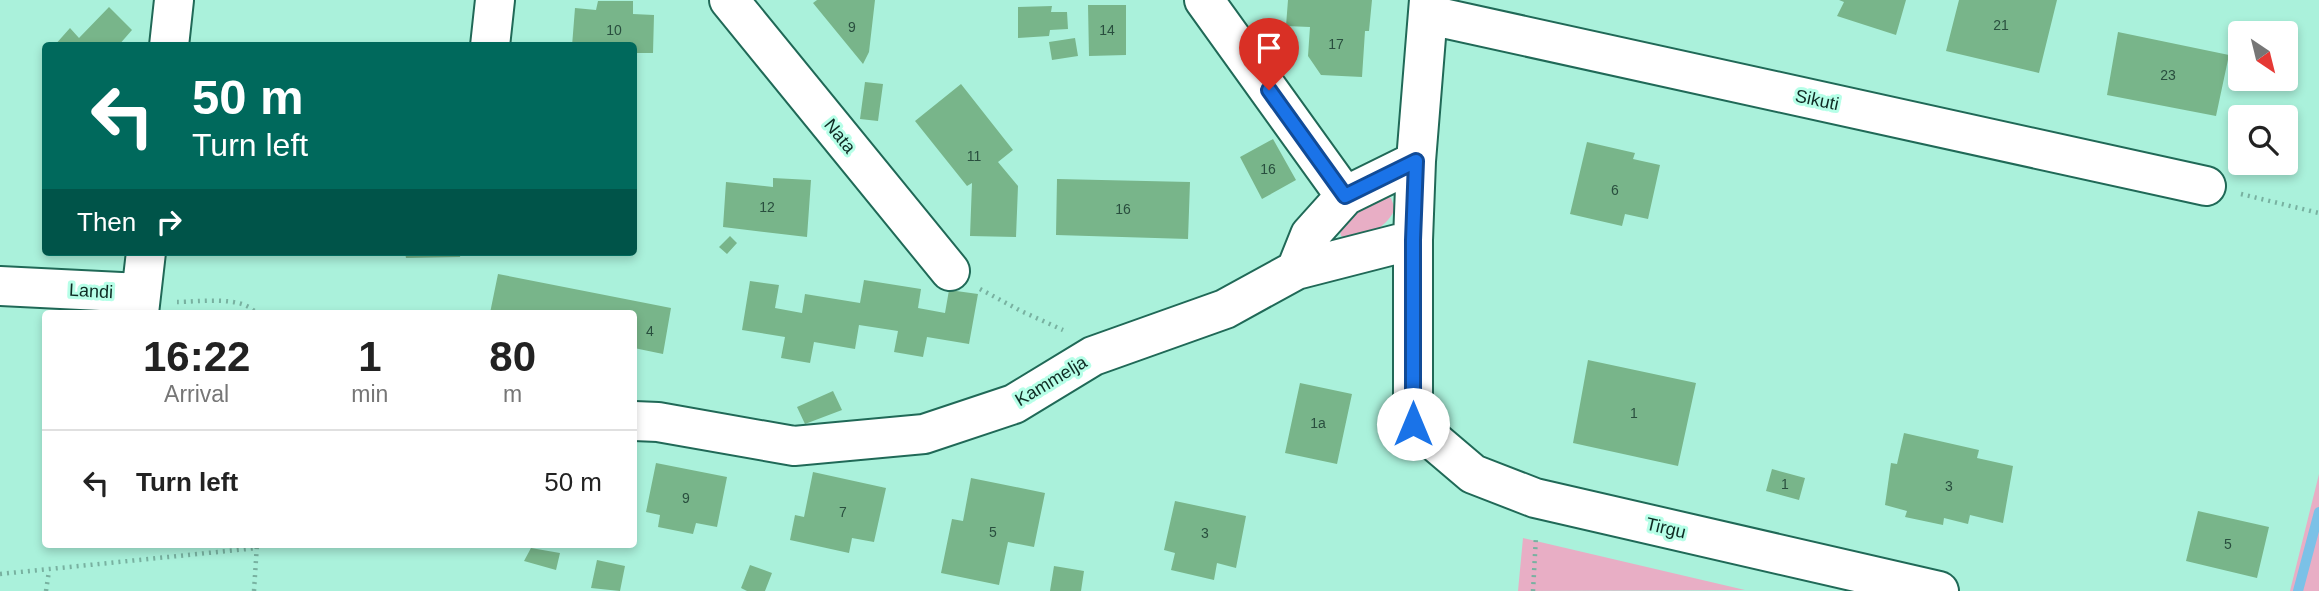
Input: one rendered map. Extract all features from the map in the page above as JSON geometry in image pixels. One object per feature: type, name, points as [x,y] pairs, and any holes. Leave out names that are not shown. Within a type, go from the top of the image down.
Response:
[{"type":"street","points":[[169,42],[174,0]]},
{"type":"street","points":[[490,42],[495,0]]},
{"type":"street","name":"Nata","points":[[729,0],[950,271]]},
{"type":"street","points":[[1204,0],[1345,196]]},
{"type":"street","name":"Sikuti","points":[[1416,161],[1429,7],[2206,186]]},
{"type":"street","points":[[1296,270],[1310,234],[1345,196],[1416,161],[1413,240]]},
{"type":"street","name":"Kammelja","points":[[637,421],[658,422],[794,446],[924,434],[1014,404],[1093,356],[1225,309],[1296,270],[1413,240]]},
{"type":"street","name":"Tirgu","points":[[1413,240],[1413,424],[1473,474],[1535,498],[1939,591]]},
{"type":"street","points":[[140,303],[146,256]]},
{"type":"street","name":"Landi","points":[[0,286],[140,303]]},
{"type":"path","points":[[2206,186],[2319,213]]},
{"type":"path","points":[[950,271],[1021,311],[1065,331],[1093,356]]},
{"type":"path","points":[[140,303],[237,302],[254,310]]},
{"type":"path","points":[[1533,591],[1537,550],[1535,498]]},
{"type":"path","points":[[0,575],[240,548]]},
{"type":"path","points":[[254,591],[257,548]]},
{"type":"path","points":[[47,591],[48,571]]},
{"type":"shaded area","points":[[1380,193],[1391,198],[1395,209],[1388,220],[1377,230],[1358,239],[1352,241],[1341,236],[1339,226]]},
{"type":"shaded area","points":[[2319,474],[2319,591],[2290,591]]},
{"type":"shaded area","points":[[1523,538],[1745,590],[1518,591]]},
{"type":"building","points":[[817,0],[875,0],[869,52],[863,64],[813,3]]},
{"type":"building","points":[[1288,0],[1372,0],[1369,31],[1365,31],[1362,77],[1321,75],[1308,56],[1310,27],[1286,26]]},
{"type":"building","points":[[1839,0],[1906,0],[1896,35],[1837,16],[1844,2]]},
{"type":"building","points":[[1959,0],[2057,0],[2039,73],[1946,51]]},
{"type":"building","points":[[598,1],[633,1],[633,14],[654,15],[653,53],[637,53],[637,42],[572,42],[575,8],[596,10]]},
{"type":"building","points":[[1088,5],[1126,5],[1126,55],[1089,56]]},
{"type":"building","points":[[1052,6],[1051,12],[1067,12],[1068,29],[1050,30],[1049,36],[1018,38],[1018,7]]},
{"type":"building","points":[[109,7],[132,30],[122,42],[58,42],[70,28],[79,38]]},
{"type":"building","points":[[2118,32],[2228,55],[2216,116],[2107,95]]},
{"type":"building","points":[[1075,38],[1078,56],[1052,60],[1049,42]]},
{"type":"building","points":[[865,82],[883,84],[878,121],[860,119]]},
{"type":"building","points":[[961,84],[1013,150],[998,162],[1018,186],[1016,237],[970,236],[972,183],[967,186],[915,121]]},
{"type":"building","points":[[1273,139],[1296,180],[1262,199],[1240,157]]},
{"type":"building","points":[[1587,142],[1635,153],[1633,159],[1660,165],[1648,219],[1625,214],[1622,226],[1570,214]]},
{"type":"building","points":[[773,178],[811,180],[807,237],[723,227],[726,182],[773,187]]},
{"type":"building","points":[[1057,179],[1190,182],[1188,239],[1056,235]]},
{"type":"building","points":[[730,236],[737,243],[727,254],[719,247]]},
{"type":"building","points":[[406,256],[460,256],[460,257]]},
{"type":"building","points":[[498,274],[671,308],[663,354],[637,349],[637,310],[491,310]]},
{"type":"building","points":[[864,280],[921,289],[918,308],[945,313],[949,290],[978,294],[969,344],[927,337],[923,357],[894,352],[898,331],[859,325],[855,349],[814,342],[810,363],[781,358],[785,337],[742,330],[750,281],[779,285],[775,308],[802,313],[805,294],[860,303]]},
{"type":"building","points":[[1588,360],[1696,383],[1678,466],[1573,443]]},
{"type":"building","points":[[1300,383],[1352,394],[1337,464],[1285,453]]},
{"type":"building","points":[[833,391],[842,410],[805,424],[797,407]]},
{"type":"building","points":[[1904,433],[1979,450],[1977,458],[2013,466],[2003,523],[1970,515],[1968,524],[1944,518],[1943,525],[1905,517],[1907,511],[1885,505],[1891,463],[1897,464]]},
{"type":"building","points":[[656,463],[727,477],[717,527],[696,523],[693,534],[658,527],[660,515],[646,512]]},
{"type":"building","points":[[1772,469],[1805,478],[1799,500],[1766,491]]},
{"type":"building","points":[[813,472],[886,488],[874,542],[852,538],[849,553],[790,540],[795,515],[804,517]]},
{"type":"building","points":[[971,478],[1045,493],[1034,547],[1008,542],[999,585],[941,573],[952,519],[963,521]]},
{"type":"building","points":[[1175,501],[1246,516],[1236,568],[1217,563],[1214,580],[1171,570],[1175,553],[1164,550]]},
{"type":"building","points":[[2198,511],[2269,527],[2257,578],[2186,561]]},
{"type":"building","points":[[531,548],[560,553],[556,570],[524,561]]},
{"type":"building","points":[[597,560],[625,566],[620,591],[591,588]]},
{"type":"building","points":[[750,565],[772,573],[765,591],[747,591],[741,588]]},
{"type":"building","points":[[1054,566],[1084,571],[1081,591],[1050,591]]},
{"type":"waterway","points":[[2298,591],[2319,512]]},
{"type":"route","points":[[1269,90],[1345,196],[1416,161],[1413,424]]}]
